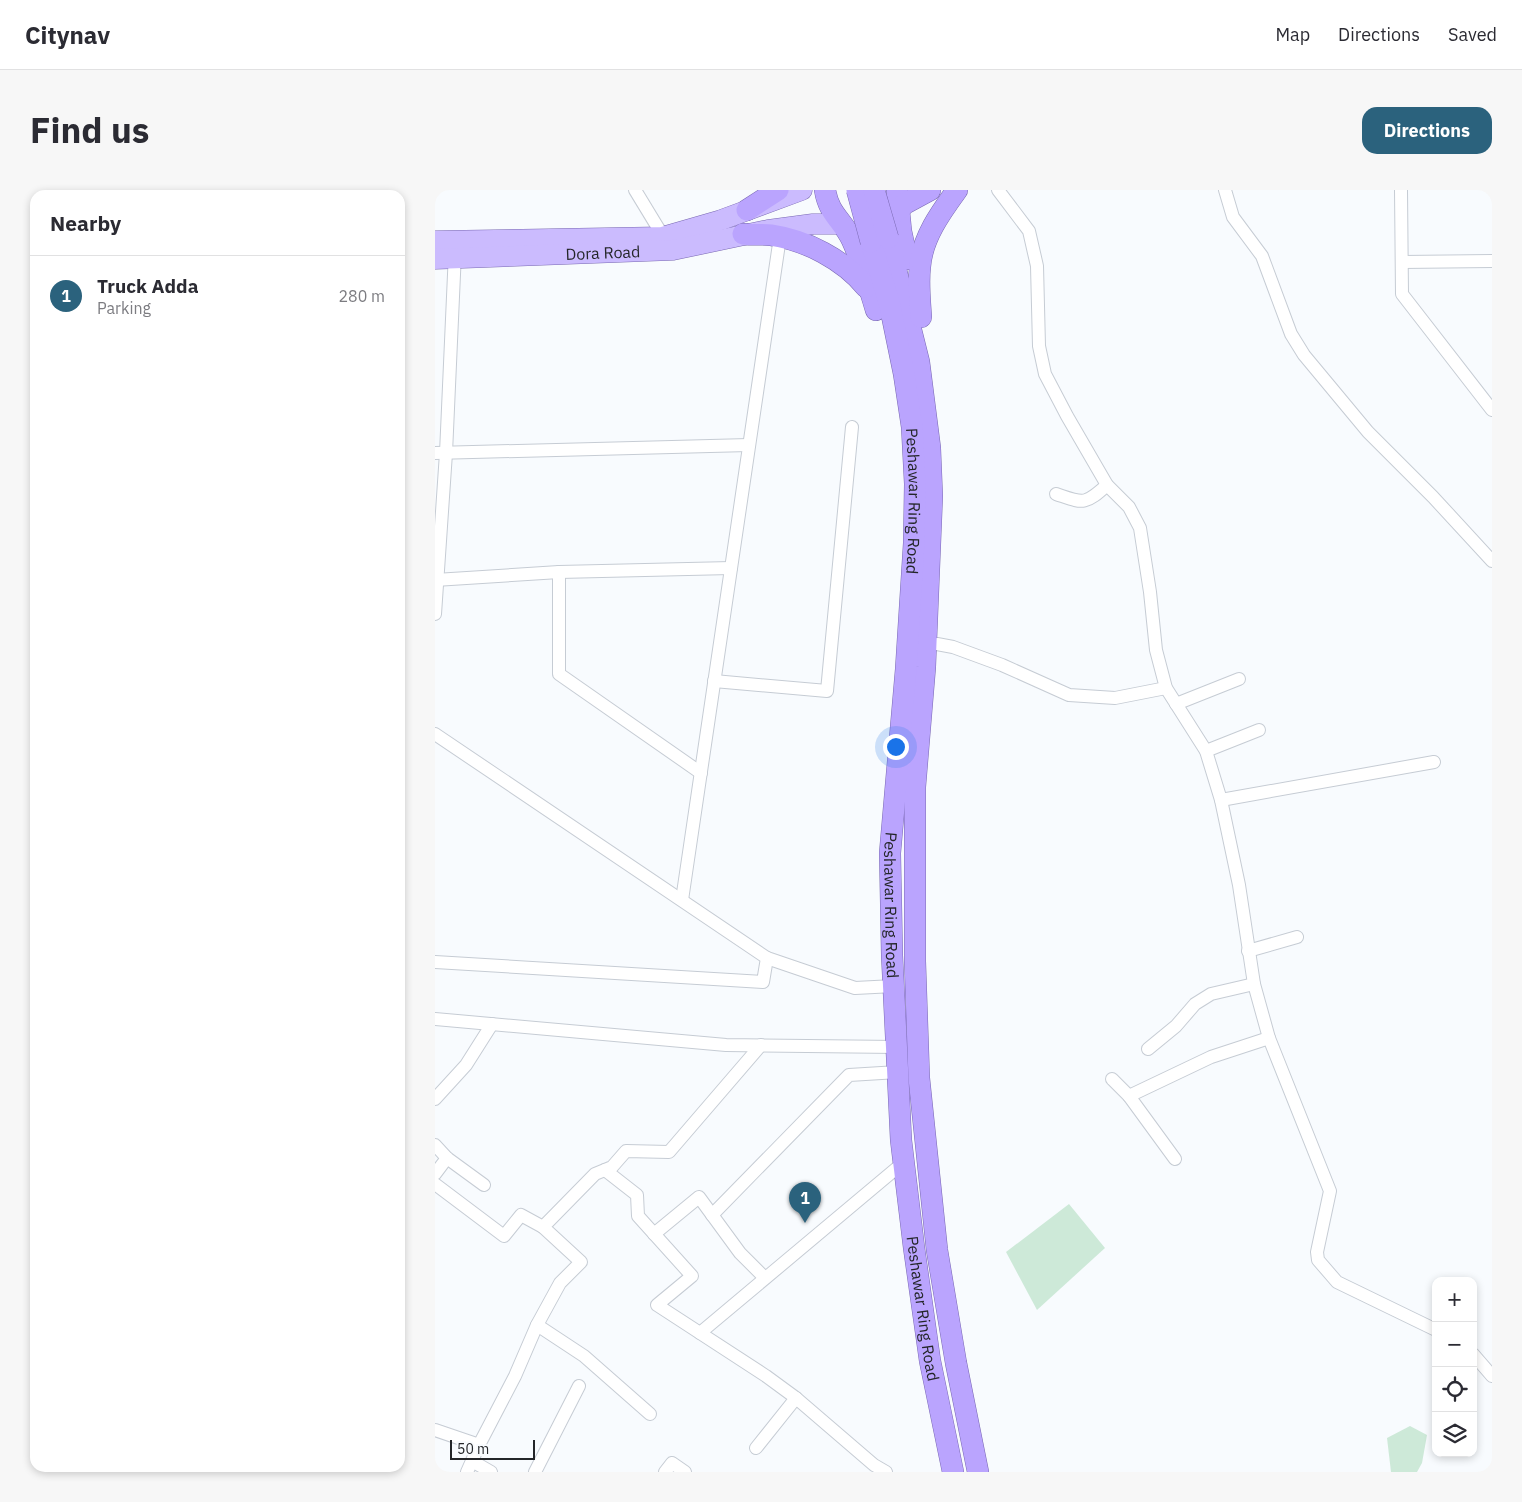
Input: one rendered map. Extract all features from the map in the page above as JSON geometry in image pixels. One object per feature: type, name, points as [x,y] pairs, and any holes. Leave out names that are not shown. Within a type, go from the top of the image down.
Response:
[{"type":"highway","points":[[747,210],[778,190]]},
{"type":"highway","points":[[825,190],[827,202],[833,214],[842,224],[853,242],[885,338],[894,383],[901,439],[903,538],[898,604],[898,643],[915,668],[936,649],[937,644],[944,548],[945,491],[934,377],[901,232],[898,200]]},
{"type":"highway","name":"Peshawar Ring Road","points":[[857,190],[890,306],[904,374],[912,427],[915,484],[923,544]]},
{"type":"highway","name":"Peshawar Ring Road","points":[[874,190],[889,238],[919,362],[930,448],[933,496],[923,544],[915,668],[915,961],[919,1078],[937,1250],[956,1363],[978,1472]]},
{"type":"highway","points":[[898,200],[906,203],[930,190]]},
{"type":"highway","points":[[921,318],[919,267],[923,249],[929,233],[957,190]]},
{"type":"highway","points":[[842,224],[873,222],[890,216],[898,200]]},
{"type":"highway","points":[[743,234],[774,233],[825,254],[860,279],[871,293]]},
{"type":"highway","name":"Peshawar Ring Road","points":[[915,668],[890,853],[898,1072],[903,1162],[930,1361],[953,1472]]},
{"type":"main road","points":[[667,243],[721,220],[802,190]]},
{"type":"main road","points":[[774,233],[813,224],[842,224]]},
{"type":"main road","name":"Dora Road","points":[[435,259],[455,250],[723,241],[743,234]]},
{"type":"main road","points":[[435,241],[455,250]]},
{"type":"street","points":[[635,190],[667,243]]},
{"type":"street","points":[[998,190],[1029,231],[1037,266],[1039,346],[1045,374],[1107,485],[1129,507],[1140,528],[1150,592],[1156,650],[1166,688],[1206,751],[1221,800],[1239,885],[1254,984],[1269,1038],[1330,1191],[1317,1252],[1318,1260],[1337,1282],[1432,1328]]},
{"type":"street","points":[[1225,190],[1233,216],[1262,256],[1291,334],[1304,355],[1368,432],[1433,496],[1492,561]]},
{"type":"street","points":[[1401,190],[1402,294],[1492,410]]},
{"type":"street","points":[[682,900],[749,445],[774,233]]},
{"type":"street","points":[[435,614],[440,453],[455,250]]},
{"type":"street","points":[[1402,262],[1492,261]]},
{"type":"street","points":[[714,682],[827,691],[852,427]]},
{"type":"street","points":[[440,453],[749,445]]},
{"type":"street","points":[[1056,494],[1078,502],[1085,501],[1095,497],[1107,485]]},
{"type":"street","points":[[436,580],[559,572],[731,568]]},
{"type":"street","points":[[559,572],[559,674],[701,773]]},
{"type":"street","points":[[937,644],[953,647],[1002,665],[1069,695],[1115,698],[1166,688]]},
{"type":"street","points":[[1176,704],[1239,679]]},
{"type":"street","points":[[1206,751],[1259,730]]},
{"type":"street","points":[[435,734],[767,958],[855,988],[894,986]]},
{"type":"street","points":[[1221,800],[1434,762]]},
{"type":"street","points":[[1248,951],[1297,937]]},
{"type":"street","points":[[435,962],[763,982],[767,958]]},
{"type":"street","points":[[1148,1049],[1176,1026],[1195,1004],[1203,999],[1218,992],[1254,984]]},
{"type":"street","points":[[435,1020],[725,1045],[897,1047]]},
{"type":"street","points":[[435,1099],[466,1065],[492,1024]]},
{"type":"street","points":[[1129,1096],[1211,1057],[1269,1038]]},
{"type":"street","points":[[543,1227],[595,1174],[612,1167],[626,1151],[669,1152],[761,1045]]},
{"type":"street","points":[[712,1215],[849,1075],[898,1072]]},
{"type":"street","points":[[1112,1079],[1129,1096],[1175,1159]]},
{"type":"street","points":[[435,1145],[447,1158],[485,1185]]},
{"type":"street","points":[[435,1174],[447,1158]]},
{"type":"street","points":[[700,1333],[903,1162]]},
{"type":"street","points":[[605,1170],[637,1195],[638,1216],[692,1276],[657,1304],[796,1398],[874,1465],[886,1472]]},
{"type":"street","points":[[435,1184],[504,1236],[521,1215],[543,1227],[581,1262],[559,1283],[537,1325],[515,1376],[479,1445],[470,1467],[491,1472]]},
{"type":"street","points":[[654,1234],[699,1197],[741,1253],[765,1278]]},
{"type":"street","points":[[537,1325],[584,1356],[650,1414]]},
{"type":"street","points":[[1477,1359],[1492,1376]]},
{"type":"street","points":[[535,1472],[579,1386]]},
{"type":"street","points":[[756,1448],[796,1398]]},
{"type":"street","points":[[435,1430],[479,1445]]},
{"type":"street","points":[[665,1472],[672,1463],[685,1472]]},
{"type":"green space","points":[[1069,1204],[1105,1248],[1037,1310],[1006,1252]]},
{"type":"green space","points":[[1410,1426],[1427,1435],[1422,1463],[1417,1472],[1391,1472],[1387,1438]]},
{"type":"place","name":"Truck Adda","points":[[805,1223]]}]
